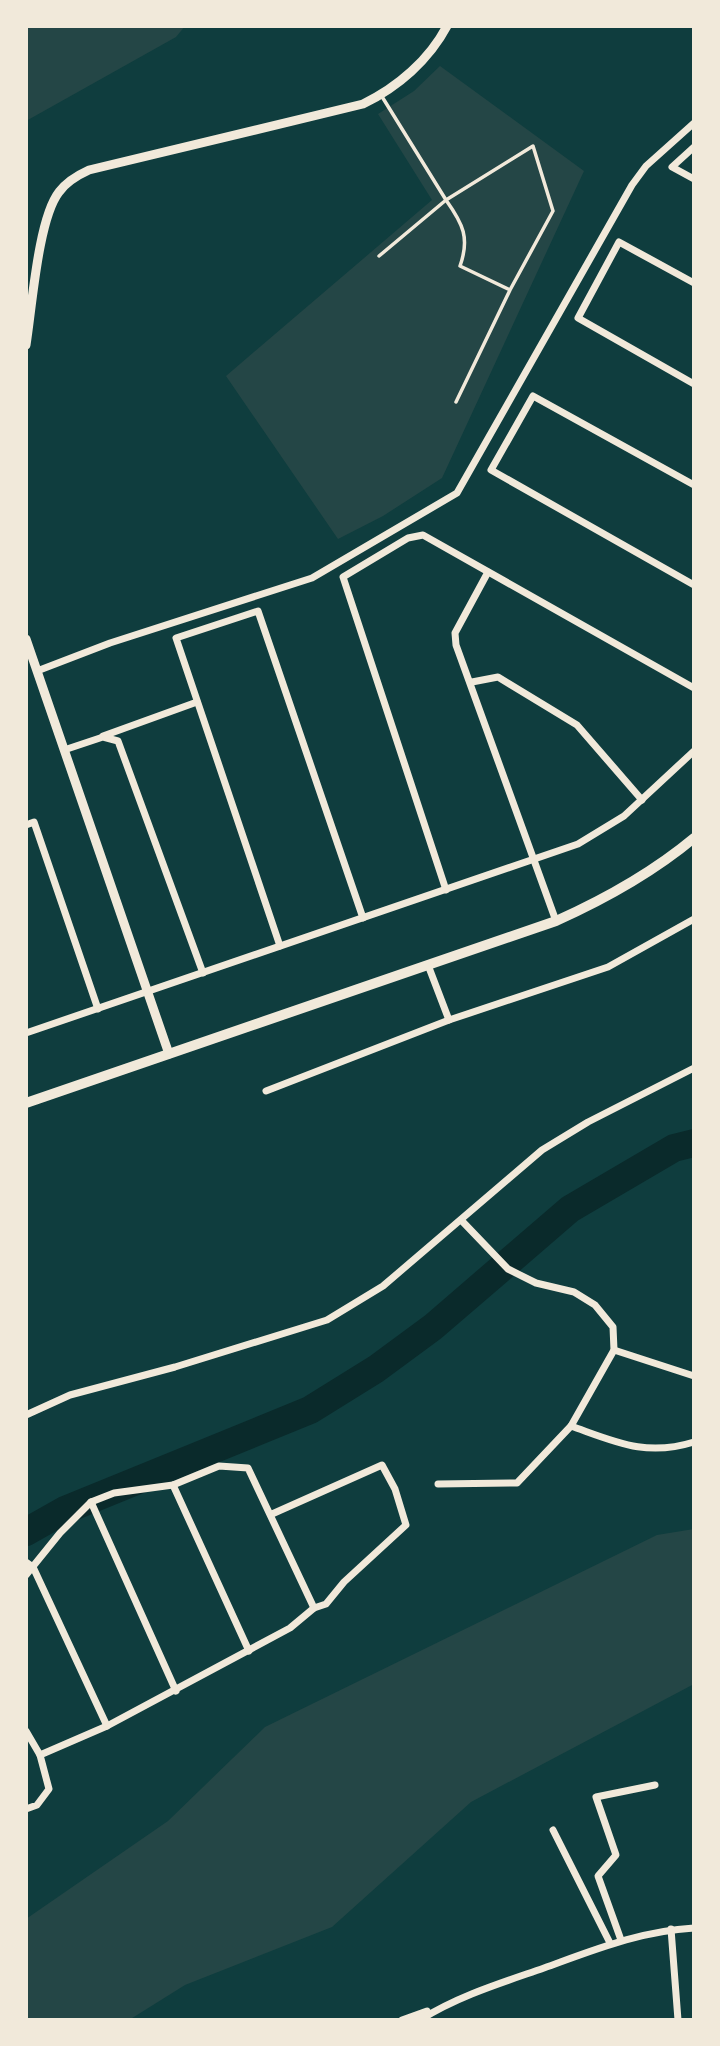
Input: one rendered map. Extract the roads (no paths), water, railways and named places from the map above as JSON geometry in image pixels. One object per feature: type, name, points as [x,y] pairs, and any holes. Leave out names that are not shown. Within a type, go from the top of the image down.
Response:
[{"type":"main road","points":[[26,1104],[556,921],[605,899],[694,838]]},
{"type":"street","points":[[26,345],[46,222],[52,204],[66,183],[89,170],[363,104],[382,95],[427,57],[447,26]]},
{"type":"street","points":[[37,671],[110,643],[312,578],[457,493],[632,185],[646,166],[694,123]]},
{"type":"street","points":[[694,147],[672,167],[694,179]]},
{"type":"street","points":[[694,284],[619,242],[578,318],[694,384]]},
{"type":"street","points":[[694,485],[533,396],[491,470],[694,585]]},
{"type":"street","points":[[446,890],[343,577],[408,538],[423,535],[694,688]]},
{"type":"street","points":[[488,572],[455,633],[456,645],[472,682],[556,921]]},
{"type":"street","points":[[280,946],[176,638],[258,611],[363,918]]},
{"type":"street","points":[[26,639],[169,1054]]},
{"type":"street","points":[[472,682],[498,677],[577,725],[642,800]]},
{"type":"street","points":[[64,750],[197,702]]},
{"type":"street","points":[[103,737],[118,741],[203,973]]},
{"type":"street","points":[[26,1033],[578,844],[625,816],[694,751]]},
{"type":"street","points":[[26,825],[34,822],[98,1009]]},
{"type":"street","points":[[266,1091],[449,1020],[608,967],[651,946],[694,919]]},
{"type":"street","points":[[428,965],[449,1020]]},
{"type":"street","points":[[26,1415],[70,1395],[175,1367],[327,1320],[383,1286],[462,1222],[542,1150],[588,1122],[694,1068]]},
{"type":"street","points":[[438,1484],[516,1483],[571,1426],[614,1350],[612,1327],[595,1305],[574,1292],[522,1278],[508,1269],[462,1222]]},
{"type":"street","points":[[614,1350],[694,1376]]},
{"type":"street","points":[[571,1426],[636,1448],[672,1450],[694,1442]]},
{"type":"street","points":[[26,1576],[30,1565],[92,1502],[114,1493],[173,1485],[219,1465],[248,1468],[314,1608]]},
{"type":"street","points":[[40,1755],[107,1726],[176,1691],[290,1628],[314,1608],[326,1604],[344,1582],[406,1525],[395,1489],[382,1465],[272,1514]]},
{"type":"street","points":[[173,1485],[249,1651]]},
{"type":"street","points":[[92,1502],[176,1691]]},
{"type":"street","points":[[30,1565],[107,1726]]},
{"type":"street","points":[[26,1731],[40,1755],[49,1789],[37,1805],[26,1809]]},
{"type":"street","points":[[621,1940],[598,1876],[616,1856],[596,1797],[655,1785]]},
{"type":"street","points":[[553,1830],[610,1943]]},
{"type":"street","points":[[401,2020],[610,1943],[671,1929],[694,1928]]},
{"type":"street","points":[[671,1929],[678,2020]]},
{"type":"street","points":[[420,2020],[441,2006]]},
{"type":"lane","points":[[382,95],[461,221],[466,235],[466,250],[460,266],[510,290]]},
{"type":"lane","points":[[379,256],[446,200],[533,146],[553,211],[510,290],[456,402]]},
{"type":"waterway","points":[[26,1532],[65,1510],[310,1410],[376,1369],[433,1327],[570,1209],[674,1148],[694,1143]]}]
